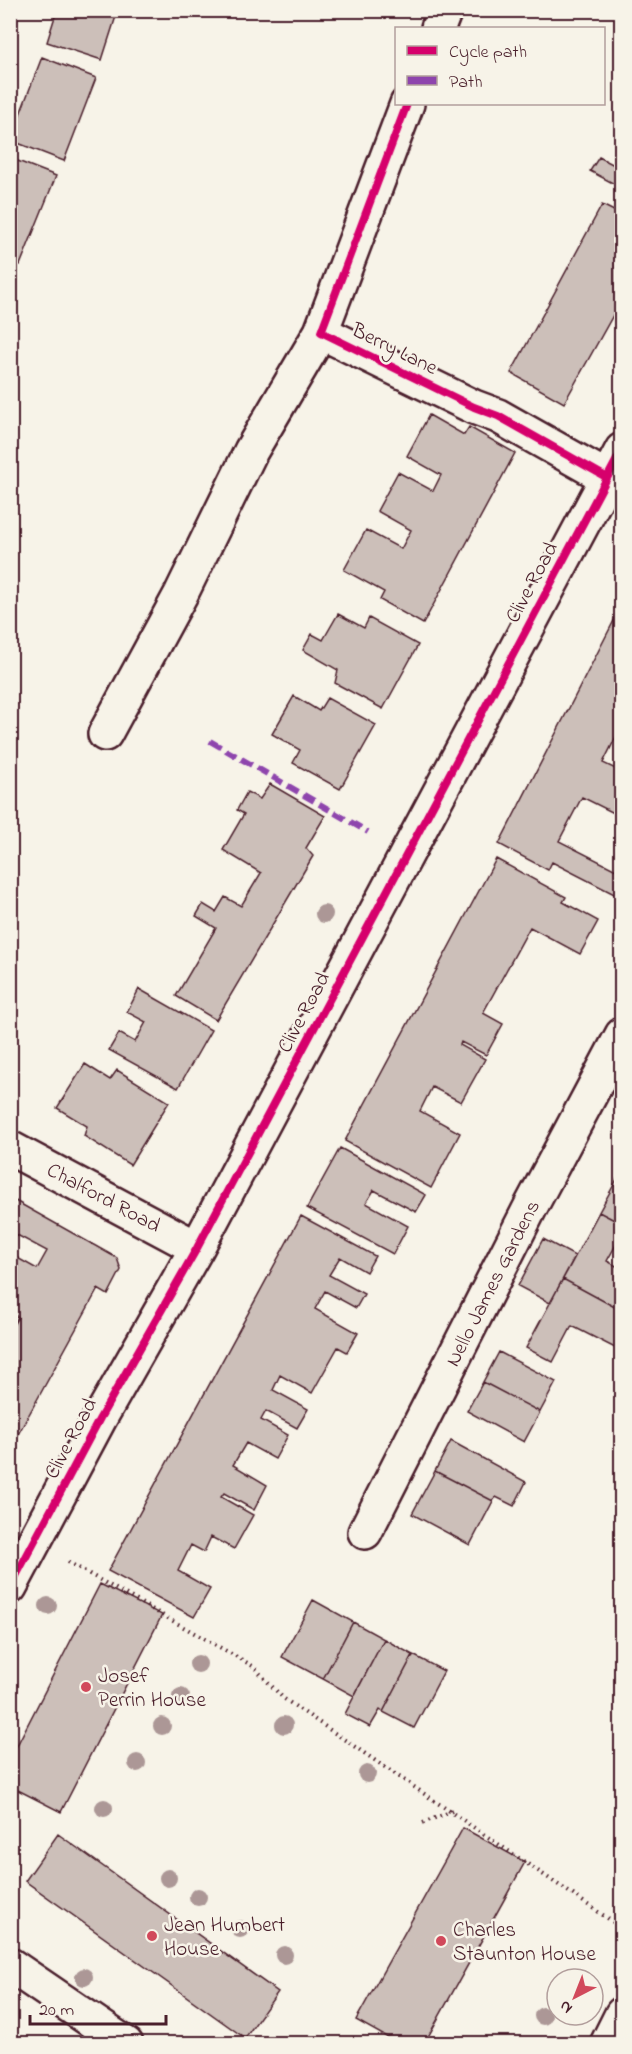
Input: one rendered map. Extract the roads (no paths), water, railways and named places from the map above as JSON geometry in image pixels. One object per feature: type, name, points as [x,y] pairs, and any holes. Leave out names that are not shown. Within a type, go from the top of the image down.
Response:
[{"type":"street","points":[[438,27],[445,10]]},
{"type":"street","name":"Berry Lane","points":[[105,734],[181,594],[251,451],[321,332],[407,105]]},
{"type":"street","name":"Berry Lane","points":[[321,332],[474,407],[614,464]]},
{"type":"street","name":"Clive Road","points":[[10,1587],[100,1418],[197,1248],[614,464]]},
{"type":"street","name":"Nello James Gardens","points":[[365,1532],[621,1035]]},
{"type":"street","name":"Chalford Road","points":[[10,1148],[197,1248]]},
{"type":"street","points":[[10,1965],[126,2043]]},
{"type":"street","points":[[607,2043],[621,2014]]},
{"type":"place","name":"Josef Perrin House","points":[[86,1687]]},
{"type":"place","name":"Jean Humbert House","points":[[152,1936]]},
{"type":"place","name":"Charles Staunton House","points":[[441,1941]]}]
